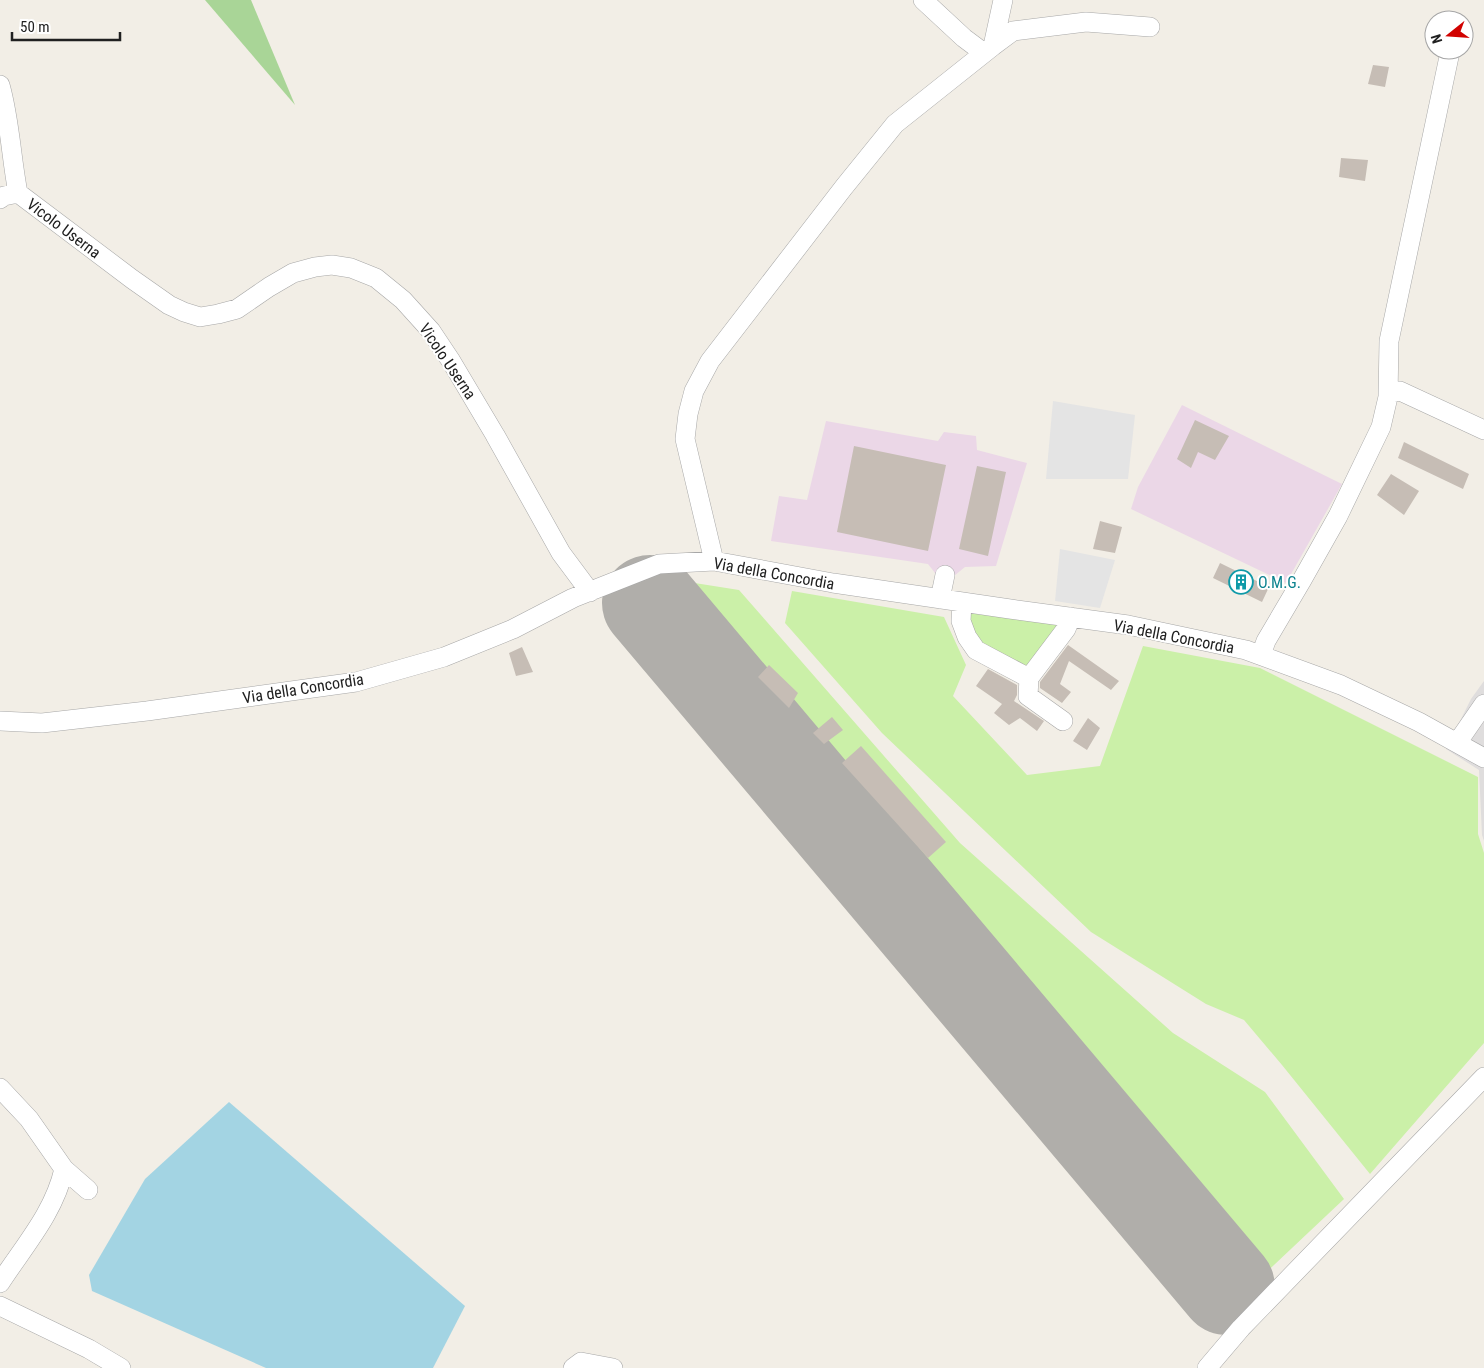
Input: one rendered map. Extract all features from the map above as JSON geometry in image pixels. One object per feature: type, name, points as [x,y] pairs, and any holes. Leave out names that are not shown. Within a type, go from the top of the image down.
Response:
[{"type":"street","points":[[923,0],[964,38],[988,50]]},
{"type":"street","points":[[988,50],[1003,0]]},
{"type":"street","points":[[714,560],[685,439],[688,414],[694,391],[710,361],[895,124],[1013,31],[1086,22],[1150,26]]},
{"type":"street","points":[[1261,655],[1278,618],[1338,516],[1381,427],[1388,397],[1389,341],[1448,60]]},
{"type":"street","points":[[0,85],[6,106],[13,168],[18,193]]},
{"type":"street","name":"Vicolo Userna","points":[[0,199],[4,196],[18,193],[169,305],[200,317],[237,309],[293,273],[316,267],[332,265],[351,268],[376,278],[403,300],[431,332],[451,361],[561,553],[590,592]]},
{"type":"street","points":[[1388,397],[1393,392],[1400,391],[1484,430]]},
{"type":"street","name":"Via della Concordia","points":[[0,721],[42,723],[147,712],[356,682],[444,657],[513,629],[573,598],[659,564],[714,560],[833,583],[1128,625],[1246,650],[1341,685],[1419,722],[1484,758]]},
{"type":"street","points":[[940,599],[945,575]]},
{"type":"street","points":[[962,602],[961,621],[967,637],[976,650],[1029,678]]},
{"type":"street","points":[[1063,721],[1028,696],[1029,678],[1066,628],[1071,617]]},
{"type":"street","points":[[1457,743],[1484,704]]},
{"type":"street","points":[[1207,1368],[1248,1321],[1484,1077]]},
{"type":"street","points":[[0,1088],[29,1119],[64,1169],[88,1190]]},
{"type":"street","points":[[0,1283],[27,1246],[54,1201],[64,1169]]},
{"type":"street","points":[[0,1306],[90,1349],[122,1368]]},
{"type":"street","points":[[573,1368],[581,1362],[614,1368]]},
{"type":"shaded area","points":[[1053,401],[1135,415],[1128,479],[1046,479]]},
{"type":"shaded area","points":[[1182,405],[1342,484],[1286,583],[1131,509],[1138,487]]},
{"type":"shaded area","points":[[826,421],[938,441],[944,432],[976,436],[977,450],[1027,463],[996,566],[965,567],[954,576],[935,573],[928,564],[771,541],[779,496],[807,500]]},
{"type":"shaded area","points":[[1060,549],[1115,560],[1100,608],[1055,601]]},
{"type":"shaded area","points":[[1484,681],[1484,841],[1482,835],[1479,770],[1446,749],[1471,699]]},
{"type":"green space","points":[[205,0],[251,0],[295,105]]},
{"type":"green space","points":[[663,578],[739,590],[960,843],[1173,1033],[1265,1092],[1344,1199],[1219,1317],[613,603]]},
{"type":"green space","points":[[792,591],[944,617],[966,665],[953,696],[1027,775],[1100,766],[1143,646],[1260,668],[1478,777],[1478,834],[1484,853],[1484,1043],[1370,1174],[1244,1020],[1206,1004],[1091,932],[882,733],[785,623]]},
{"type":"green space","points":[[968,613],[1060,623],[1032,664],[1025,667],[980,648],[972,635]]},
{"type":"water","points":[[229,1102],[465,1306],[433,1368],[266,1368],[92,1291],[89,1275],[145,1179]]},
{"type":"building","points":[[1373,65],[1389,67],[1385,87],[1368,84]]},
{"type":"building","points":[[1341,158],[1368,160],[1365,181],[1339,177]]},
{"type":"building","points":[[1195,420],[1229,436],[1215,460],[1198,452],[1191,468],[1177,459]]},
{"type":"building","points":[[1404,442],[1469,474],[1463,489],[1398,458]]},
{"type":"building","points":[[854,446],[946,465],[928,551],[837,532]]},
{"type":"building","points":[[977,466],[1006,472],[988,556],[959,549]]},
{"type":"building","points":[[1391,474],[1419,491],[1404,515],[1377,495]]},
{"type":"building","points":[[1100,521],[1122,527],[1115,553],[1093,549]]},
{"type":"building","name":"O.M.G.","points":[[1220,563],[1269,587],[1262,602],[1213,578]]},
{"type":"building","points":[[1068,645],[1119,681],[1111,690],[1069,661],[1060,684],[1071,692],[1062,703],[1040,688],[1040,682]]},
{"type":"building","points":[[522,647],[533,672],[516,676],[509,653]]},
{"type":"building","points":[[769,665],[798,693],[789,708],[758,677]]},
{"type":"building","points":[[988,669],[1017,685],[1017,695],[1014,701],[1044,721],[1037,731],[1020,718],[1009,725],[994,713],[1002,704],[976,686]]},
{"type":"building","points":[[832,717],[843,730],[824,744],[813,733]]},
{"type":"building","points":[[1088,718],[1100,728],[1087,750],[1073,741]]},
{"type":"building","points":[[861,746],[946,842],[928,858],[842,763]]},
{"type":"runway","points":[[650,603],[1227,1287]]},
{"type":"place","name":"O.M.G.","points":[[1241,582]]}]
